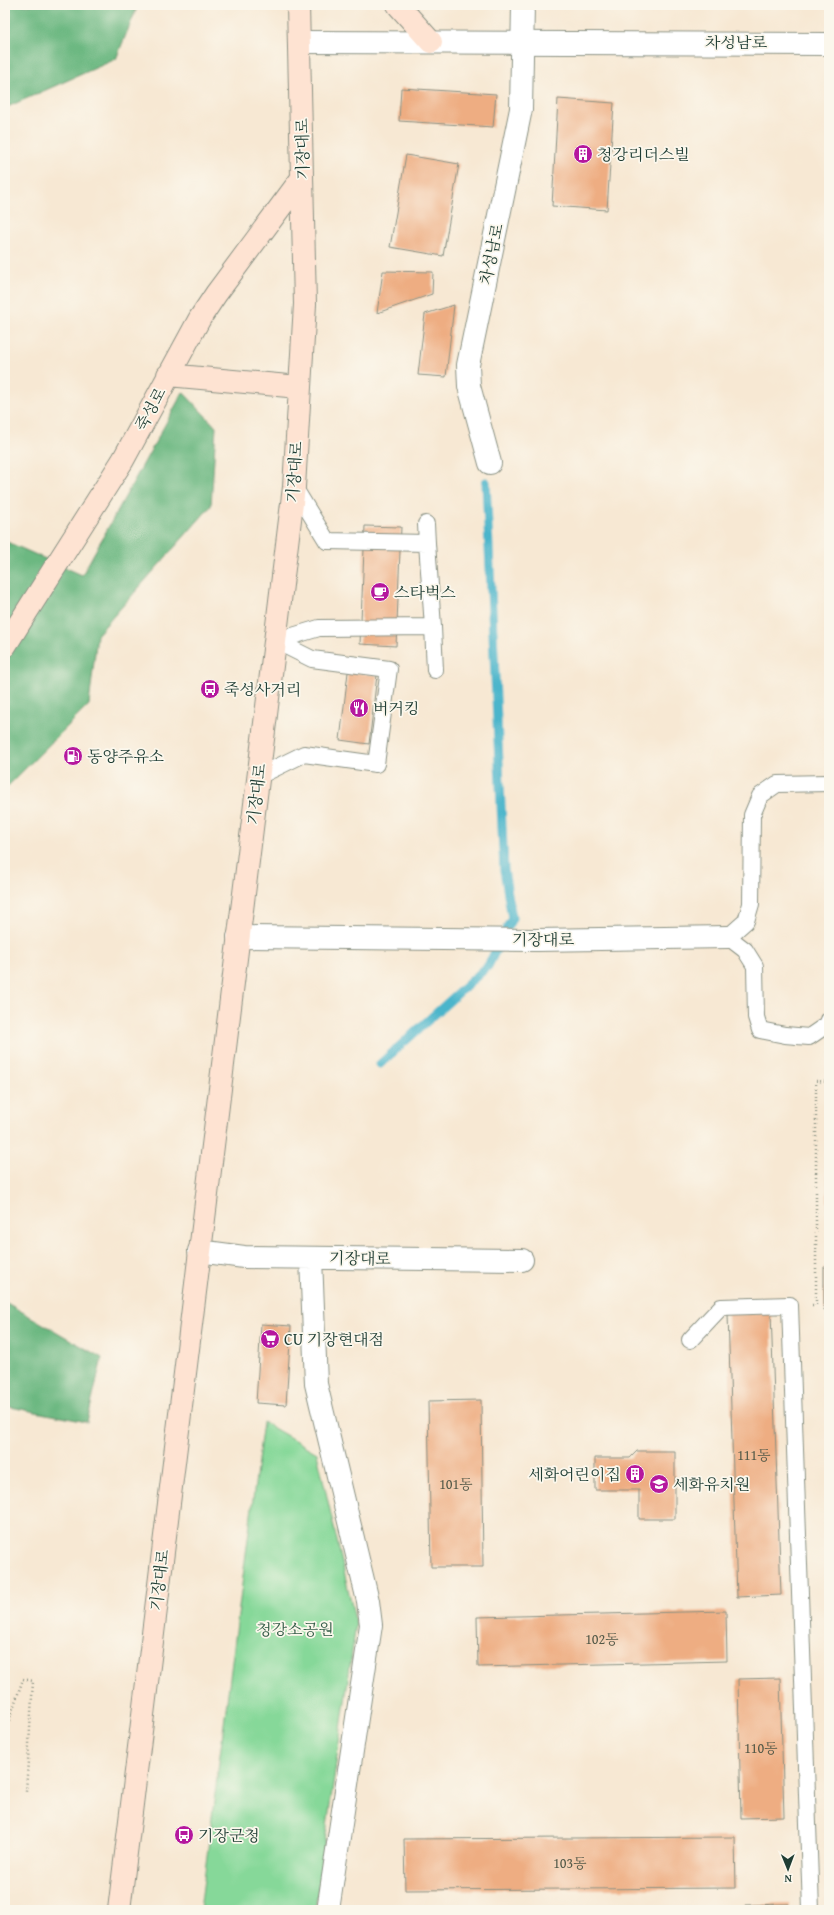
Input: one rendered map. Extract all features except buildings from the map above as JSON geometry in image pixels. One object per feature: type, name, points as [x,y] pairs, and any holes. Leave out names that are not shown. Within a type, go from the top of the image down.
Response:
[{"type":"main road","name":"기장대로","points":[[119,1910],[294,487],[304,304],[300,42],[298,5]]},
{"type":"main road","points":[[398,5],[431,42]]},
{"type":"main road","name":"죽성로","points":[[5,646],[122,460],[168,375],[216,294],[302,178]]},
{"type":"main road","points":[[168,375],[299,387]]},
{"type":"street","points":[[523,5],[523,42]]},
{"type":"street","name":"차성남로","points":[[300,42],[785,42],[829,44]]},
{"type":"street","name":"차성남로","points":[[490,463],[468,386],[468,365],[521,109],[523,42]]},
{"type":"street","name":"기장대로","points":[[238,937],[537,940],[728,937]]},
{"type":"street","name":"기장대로","points":[[199,1251],[244,1257],[522,1260]]},
{"type":"street","points":[[312,1258],[316,1384],[368,1601],[371,1625],[328,1910]]},
{"type":"lane","points":[[294,487],[327,541],[427,543]]},
{"type":"lane","points":[[426,524],[436,670]]},
{"type":"lane","points":[[276,641],[319,628],[433,628]]},
{"type":"lane","points":[[259,776],[304,754],[376,764],[389,669],[312,659],[276,641]]},
{"type":"lane","points":[[829,783],[777,784],[760,796],[752,815],[751,904],[746,921],[728,937],[745,950],[754,966],[756,1017],[760,1030],[785,1035],[809,1037],[828,1024],[829,1020]]},
{"type":"lane","points":[[690,1340],[721,1307],[790,1305],[812,1910]]},
{"type":"path","points":[[790,1305],[816,1305],[816,1082],[829,1082]]},
{"type":"path","points":[[5,1732],[23,1679],[33,1681],[26,1792]]},
{"type":"green space","points":[[5,5],[138,5],[116,59],[5,108]]},
{"type":"green space","points":[[183,392],[216,427],[211,506],[97,635],[89,705],[5,789],[5,541],[82,575]]},
{"type":"green space","points":[[5,1302],[102,1358],[87,1422],[5,1406]]},
{"type":"green space","name":"청강소공원","points":[[263,1422],[317,1453],[356,1624],[315,1910],[200,1910]]},
{"type":"waterway","points":[[380,1064],[488,966],[512,918],[504,870],[486,482]]},
{"type":"place","name":"청강리더스빌","points":[[583,154]]},
{"type":"place","name":"스타벅스","points":[[380,592]]},
{"type":"place","name":"죽성사거리","points":[[210,689]]},
{"type":"place","name":"버거킹","points":[[359,708]]},
{"type":"place","name":"동양주유소","points":[[73,756]]},
{"type":"place","name":"CU 기장현대점","points":[[270,1339]]},
{"type":"place","name":"세화어린이집","points":[[635,1474]]},
{"type":"place","name":"세화유치원","points":[[659,1484]]},
{"type":"place","name":"기장군청","points":[[184,1835]]}]
